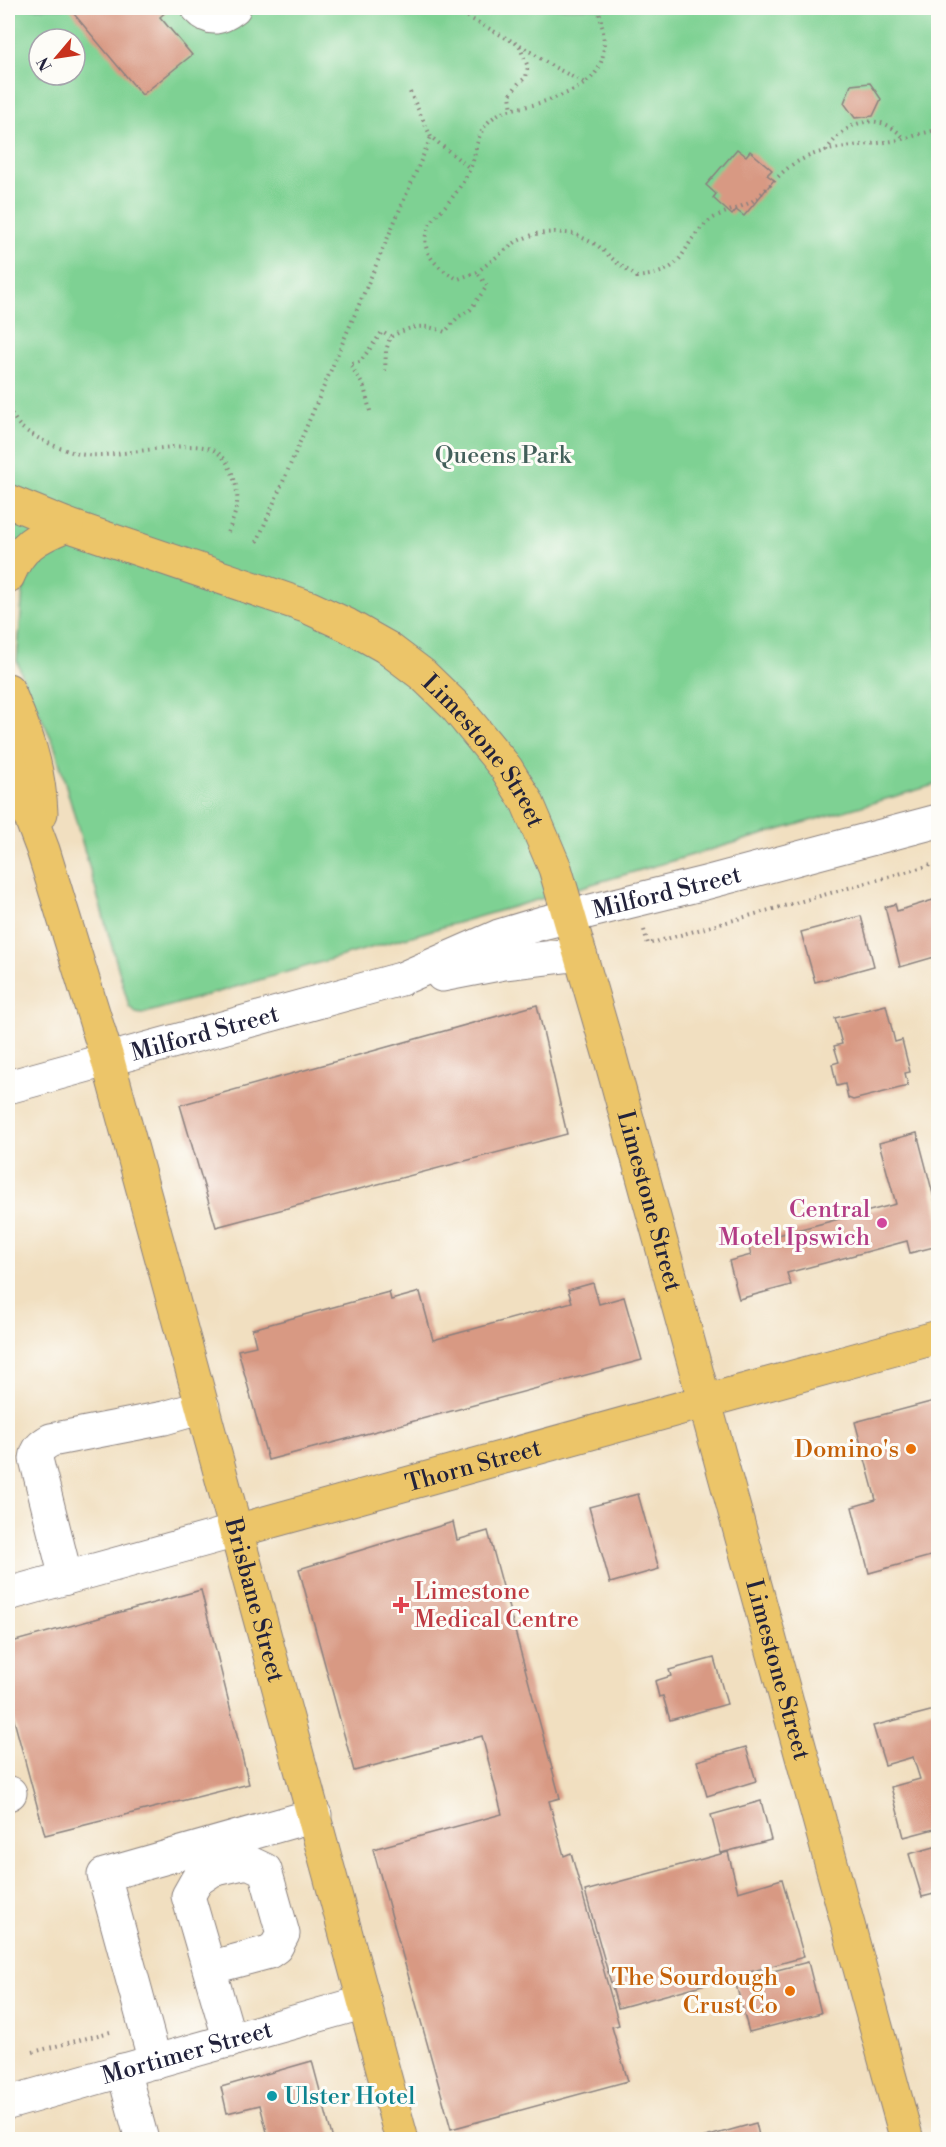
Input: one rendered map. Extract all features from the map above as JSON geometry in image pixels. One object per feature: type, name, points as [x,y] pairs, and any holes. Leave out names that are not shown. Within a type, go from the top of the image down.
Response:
[{"type":"main road","name":"Limestone Street","points":[[8,501],[67,525],[308,607],[386,647],[423,675],[455,706],[506,768],[527,802],[555,868],[580,954],[907,2139]]},
{"type":"main road","points":[[8,576],[18,555],[28,545],[49,532],[67,525]]},
{"type":"main road","points":[[8,690],[35,762],[40,796],[43,850]]},
{"type":"main road","points":[[8,758],[43,850]]},
{"type":"main road","name":"Brisbane Street","points":[[43,850],[108,1061],[402,2139]]},
{"type":"main road","name":"Thorn Street","points":[[236,1530],[939,1337]]},
{"type":"street","points":[[198,8],[202,13],[212,17],[223,17],[234,8]]},
{"type":"street","name":"Milford Street","points":[[8,1087],[401,979],[499,936],[569,916],[705,884],[939,821]]},
{"type":"street","name":"Milford Street","points":[[401,979],[456,973],[535,958],[580,954]]},
{"type":"street","points":[[66,1578],[36,1459],[42,1444],[51,1440],[164,1418],[203,1407]]},
{"type":"street","name":"Thorn Street","points":[[8,1594],[236,1530]]},
{"type":"street","points":[[154,2062],[104,1875],[315,1815]]},
{"type":"street","points":[[209,1968],[230,2041]]},
{"type":"street","name":"Mortimer Street","points":[[8,2103],[365,2002]]},
{"type":"street","points":[[123,2070],[142,2139]]},
{"type":"path","points":[[598,8],[603,29],[604,54],[598,72],[585,83],[535,105],[497,114],[479,135],[471,169],[454,196],[431,223],[426,243],[431,260],[443,271],[459,279],[477,272],[517,240],[536,234],[555,232],[575,234],[597,245],[637,277],[653,275],[673,267],[710,220],[753,201],[792,165],[826,151],[850,145],[904,138],[939,130]]},
{"type":"path","points":[[457,11],[585,83]]},
{"type":"path","points":[[512,110],[510,95],[526,77],[528,67],[519,45]]},
{"type":"path","points":[[410,92],[431,137],[471,169]]},
{"type":"path","points":[[826,151],[836,136],[851,125],[865,122],[882,123],[895,129],[904,138]]},
{"type":"path","points":[[256,542],[431,137]]},
{"type":"path","points":[[385,371],[386,351],[390,337],[419,326],[432,327],[445,332],[458,317],[470,310],[487,286],[477,272]]},
{"type":"path","points":[[370,411],[364,387],[350,364],[360,362],[382,332],[390,337]]},
{"type":"path","points":[[8,408],[21,427],[50,443],[80,454],[112,454],[193,446],[213,449],[229,463],[237,489],[237,510],[228,532]]},
{"type":"path","points":[[648,944],[939,863]]},
{"type":"path","points":[[33,2052],[144,2023]]},
{"type":"green space","name":"Queens Park","points":[[8,8],[938,8],[938,784],[142,1014],[136,1013],[129,1006],[54,744],[25,684],[17,661],[23,590],[32,573],[8,526]]},
{"type":"building","points":[[69,8],[170,8],[160,17],[192,55],[142,95]]},
{"type":"building","points":[[870,83],[881,99],[873,116],[855,118],[844,103],[851,85]]},
{"type":"building","points":[[737,149],[746,156],[750,151],[772,170],[767,175],[774,180],[744,216],[736,210],[732,215],[713,198],[716,194],[706,185]]},
{"type":"building","points":[[933,900],[938,918],[938,956],[900,967],[885,907],[895,904],[897,911]]},
{"type":"building","points":[[861,916],[874,966],[815,982],[801,932]]},
{"type":"building","points":[[537,1005],[567,1134],[216,1227],[180,1105]]},
{"type":"building","points":[[886,1005],[895,1042],[902,1040],[910,1072],[905,1073],[908,1086],[853,1100],[848,1098],[845,1084],[837,1086],[832,1064],[839,1062],[834,1046],[842,1044],[835,1018]]},
{"type":"building","name":"Central Motel Ipswich","points":[[917,1133],[938,1213],[938,1246],[910,1253],[907,1241],[787,1273],[791,1285],[739,1299],[729,1261],[751,1255],[747,1240],[777,1232],[778,1235],[896,1204],[879,1143]]},
{"type":"building","points":[[593,1283],[599,1304],[624,1297],[642,1360],[268,1460],[238,1350],[256,1346],[252,1329],[389,1292],[391,1300],[420,1292],[433,1340],[572,1302],[568,1290]]},
{"type":"building","points":[[938,1400],[938,1554],[869,1573],[852,1507],[876,1500],[855,1422]]},
{"type":"building","points":[[638,1494],[659,1569],[610,1583],[589,1507]]},
{"type":"building","points":[[453,1522],[457,1540],[488,1531],[560,1798],[549,1801],[564,1856],[571,1853],[619,2025],[612,2027],[628,2081],[451,2129],[373,1849],[502,1814],[482,1736],[354,1771],[299,1569]]},
{"type":"building","points":[[201,1590],[249,1784],[45,1835],[8,1698],[8,1643]]},
{"type":"building","points":[[714,1658],[727,1704],[670,1720],[663,1696],[659,1697],[655,1681],[671,1676],[669,1670]]},
{"type":"building","points":[[938,1709],[938,1828],[904,1837],[891,1787],[920,1779],[913,1757],[885,1765],[873,1726]]},
{"type":"building","points":[[746,1747],[756,1781],[707,1796],[697,1761]]},
{"type":"building","points":[[761,1801],[771,1840],[721,1853],[711,1815]]},
{"type":"building","points":[[938,1846],[938,1893],[922,1897],[909,1854]]},
{"type":"building","points":[[728,1852],[738,1892],[782,1879],[804,1957],[618,2008],[585,1891]]},
{"type":"building","points":[[808,1962],[821,2013],[749,2032],[735,1981]]},
{"type":"building","name":"Ulster Hotel","points":[[312,2061],[333,2140],[269,2140],[260,2105],[227,2113],[221,2087]]},
{"type":"building","points":[[756,2123],[760,2140],[698,2140],[698,2139]]},
{"type":"place","name":"Central Motel Ipswich","points":[[882,1223]]},
{"type":"place","name":"Domino's","points":[[911,1449]]},
{"type":"place","name":"Limestone Medical Centre","points":[[401,1605]]},
{"type":"place","name":"The Sourdough Crust Co","points":[[790,1991]]},
{"type":"place","name":"Ulster Hotel","points":[[272,2096]]}]
